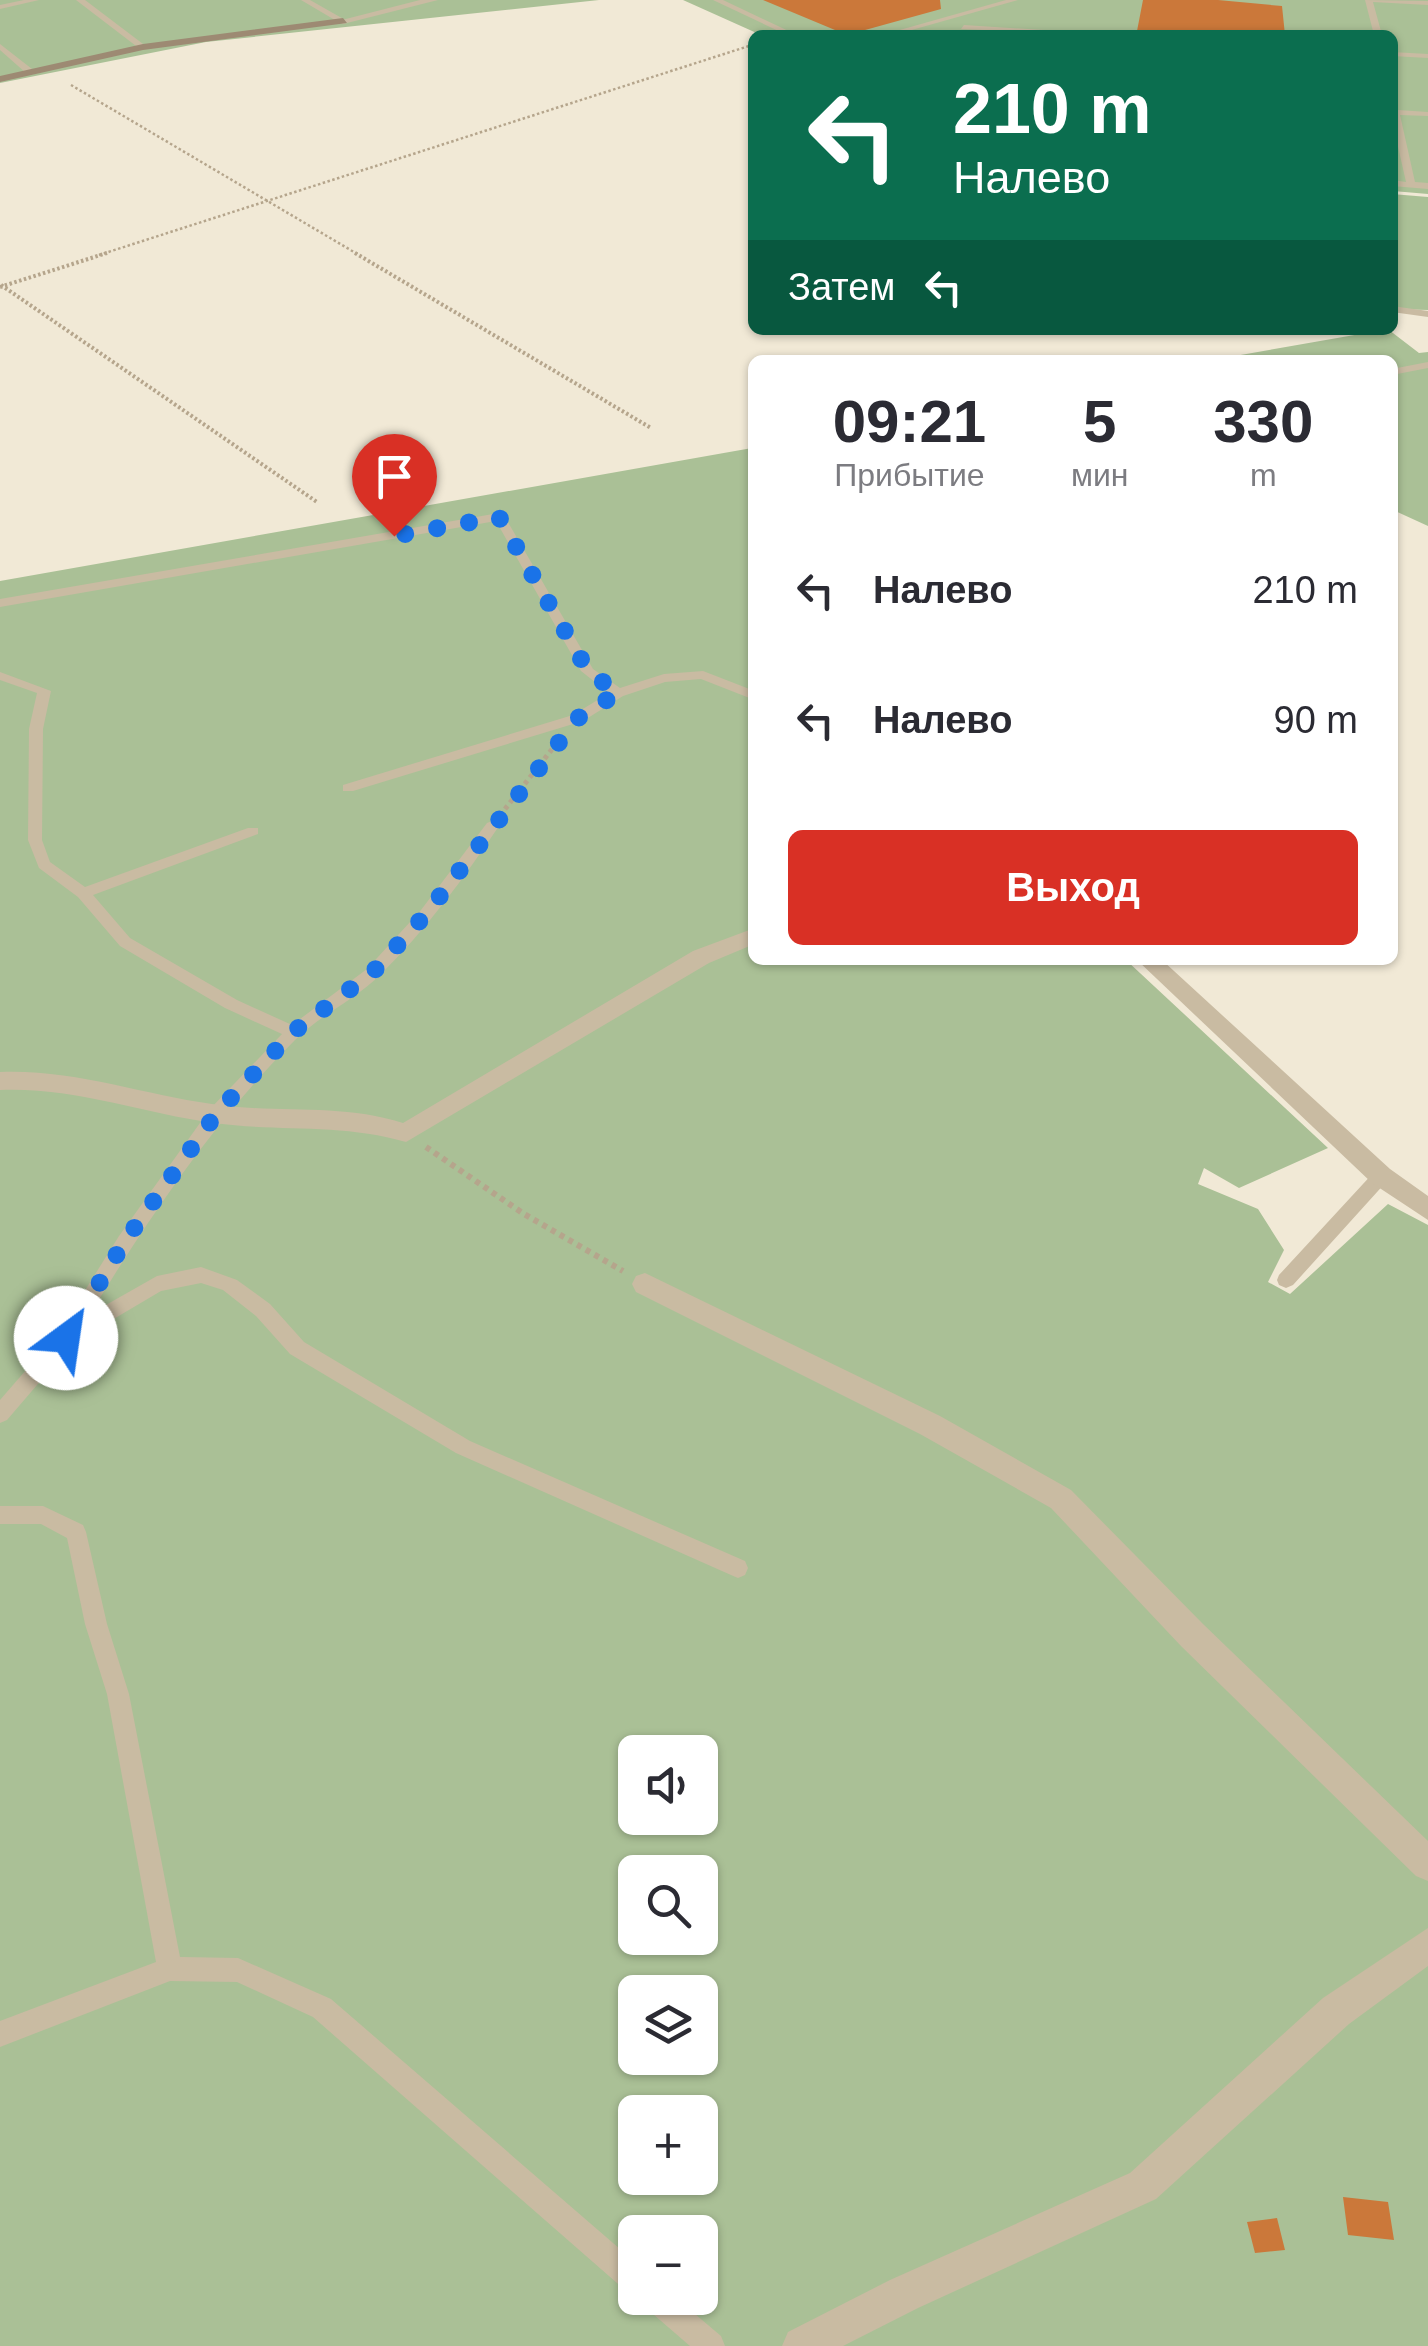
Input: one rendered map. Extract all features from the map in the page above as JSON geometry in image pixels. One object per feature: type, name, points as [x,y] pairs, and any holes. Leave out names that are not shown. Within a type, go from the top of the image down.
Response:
[{"type":"street","points":[[0,78],[143,47],[344,21],[432,0]]},
{"type":"street","points":[[0,1081],[40,1078],[216,1114],[334,1116],[373,1121],[406,1134],[701,957],[748,939]]},
{"type":"street","points":[[1153,965],[1381,1176],[1428,1210]]},
{"type":"street","points":[[646,1284],[930,1425],[1061,1499],[1192,1635],[1428,1864]]},
{"type":"street","points":[[802,2346],[904,2294],[1142,2186],[1336,2011],[1428,1945]]},
{"type":"lane","points":[[0,7],[35,0]]},
{"type":"lane","points":[[80,0],[143,47]]},
{"type":"lane","points":[[305,0],[344,21]]},
{"type":"lane","points":[[722,0],[783,30]]},
{"type":"lane","points":[[904,30],[1014,0]]},
{"type":"lane","points":[[1377,30],[1370,0],[1428,4]]},
{"type":"lane","points":[[964,27],[1012,30]]},
{"type":"lane","points":[[0,46],[29,71]]},
{"type":"lane","points":[[1398,54],[1428,56]]},
{"type":"lane","points":[[1398,112],[1428,114]]},
{"type":"lane","points":[[1398,130],[1410,185]]},
{"type":"lane","points":[[1398,184],[1428,186]]},
{"type":"lane","points":[[1398,309],[1428,314]]},
{"type":"lane","points":[[1398,371],[1428,365]]},
{"type":"lane","points":[[0,603],[499,517],[588,671],[618,693]]},
{"type":"lane","points":[[348,788],[578,718],[618,693],[664,678],[703,675],[748,693]]},
{"type":"lane","points":[[0,676],[44,691],[36,729],[35,840],[44,865],[83,893],[125,942],[232,1004],[293,1032]]},
{"type":"lane","points":[[0,1414],[66,1338],[125,1241],[216,1114],[293,1032],[373,972],[426,914],[492,826]]},
{"type":"lane","points":[[83,893],[253,831]]},
{"type":"lane","points":[[1286,1280],[1381,1176]]},
{"type":"lane","points":[[66,1338],[157,1284],[201,1275],[216,1280],[262,1310],[297,1348],[464,1447],[738,1568]]},
{"type":"lane","points":[[0,1515],[43,1516],[76,1532],[96,1624],[118,1694],[170,1968]]},
{"type":"lane","points":[[0,2034],[170,1968],[238,1970],[322,2008],[618,2265]]},
{"type":"lane","points":[[676,2315],[712,2346]]},
{"type":"path","points":[[1,286],[748,46]]},
{"type":"path","points":[[44,68],[651,428]]},
{"type":"path","points":[[1,286],[318,502]]},
{"type":"path","points":[[492,826],[578,718]]},
{"type":"path","points":[[406,1134],[524,1214],[646,1284]]},
{"type":"green space","points":[[0,0],[599,0],[206,42],[0,83]]},
{"type":"green space","points":[[683,0],[1428,0],[1428,194],[1398,191],[1398,30],[750,30]]},
{"type":"green space","points":[[1398,194],[1428,197],[1428,310],[1398,309]]},
{"type":"green space","points":[[1354,335],[1396,335],[1419,353],[1428,352],[1428,526],[1398,512],[1398,355],[1240,355]]},
{"type":"green space","points":[[748,449],[748,965],[1131,965],[1328,1148],[1239,1188],[1204,1168],[1198,1184],[1258,1209],[1284,1250],[1268,1282],[1290,1294],[1388,1204],[1428,1225],[1428,2346],[0,2346],[0,581]]},
{"type":"building","points":[[763,0],[940,0],[941,9],[865,30],[835,30]]},
{"type":"building","points":[[1143,0],[1218,0],[1282,6],[1284,30],[1137,30]]},
{"type":"building","points":[[1343,2197],[1388,2202],[1394,2240],[1348,2235]]},
{"type":"building","points":[[1277,2218],[1285,2250],[1255,2253],[1247,2222]]},
{"type":"route","points":[[66,1338],[125,1241],[216,1114],[293,1032],[373,972],[426,914],[527,778],[578,718],[618,693],[588,671],[499,517],[394,536]]}]
